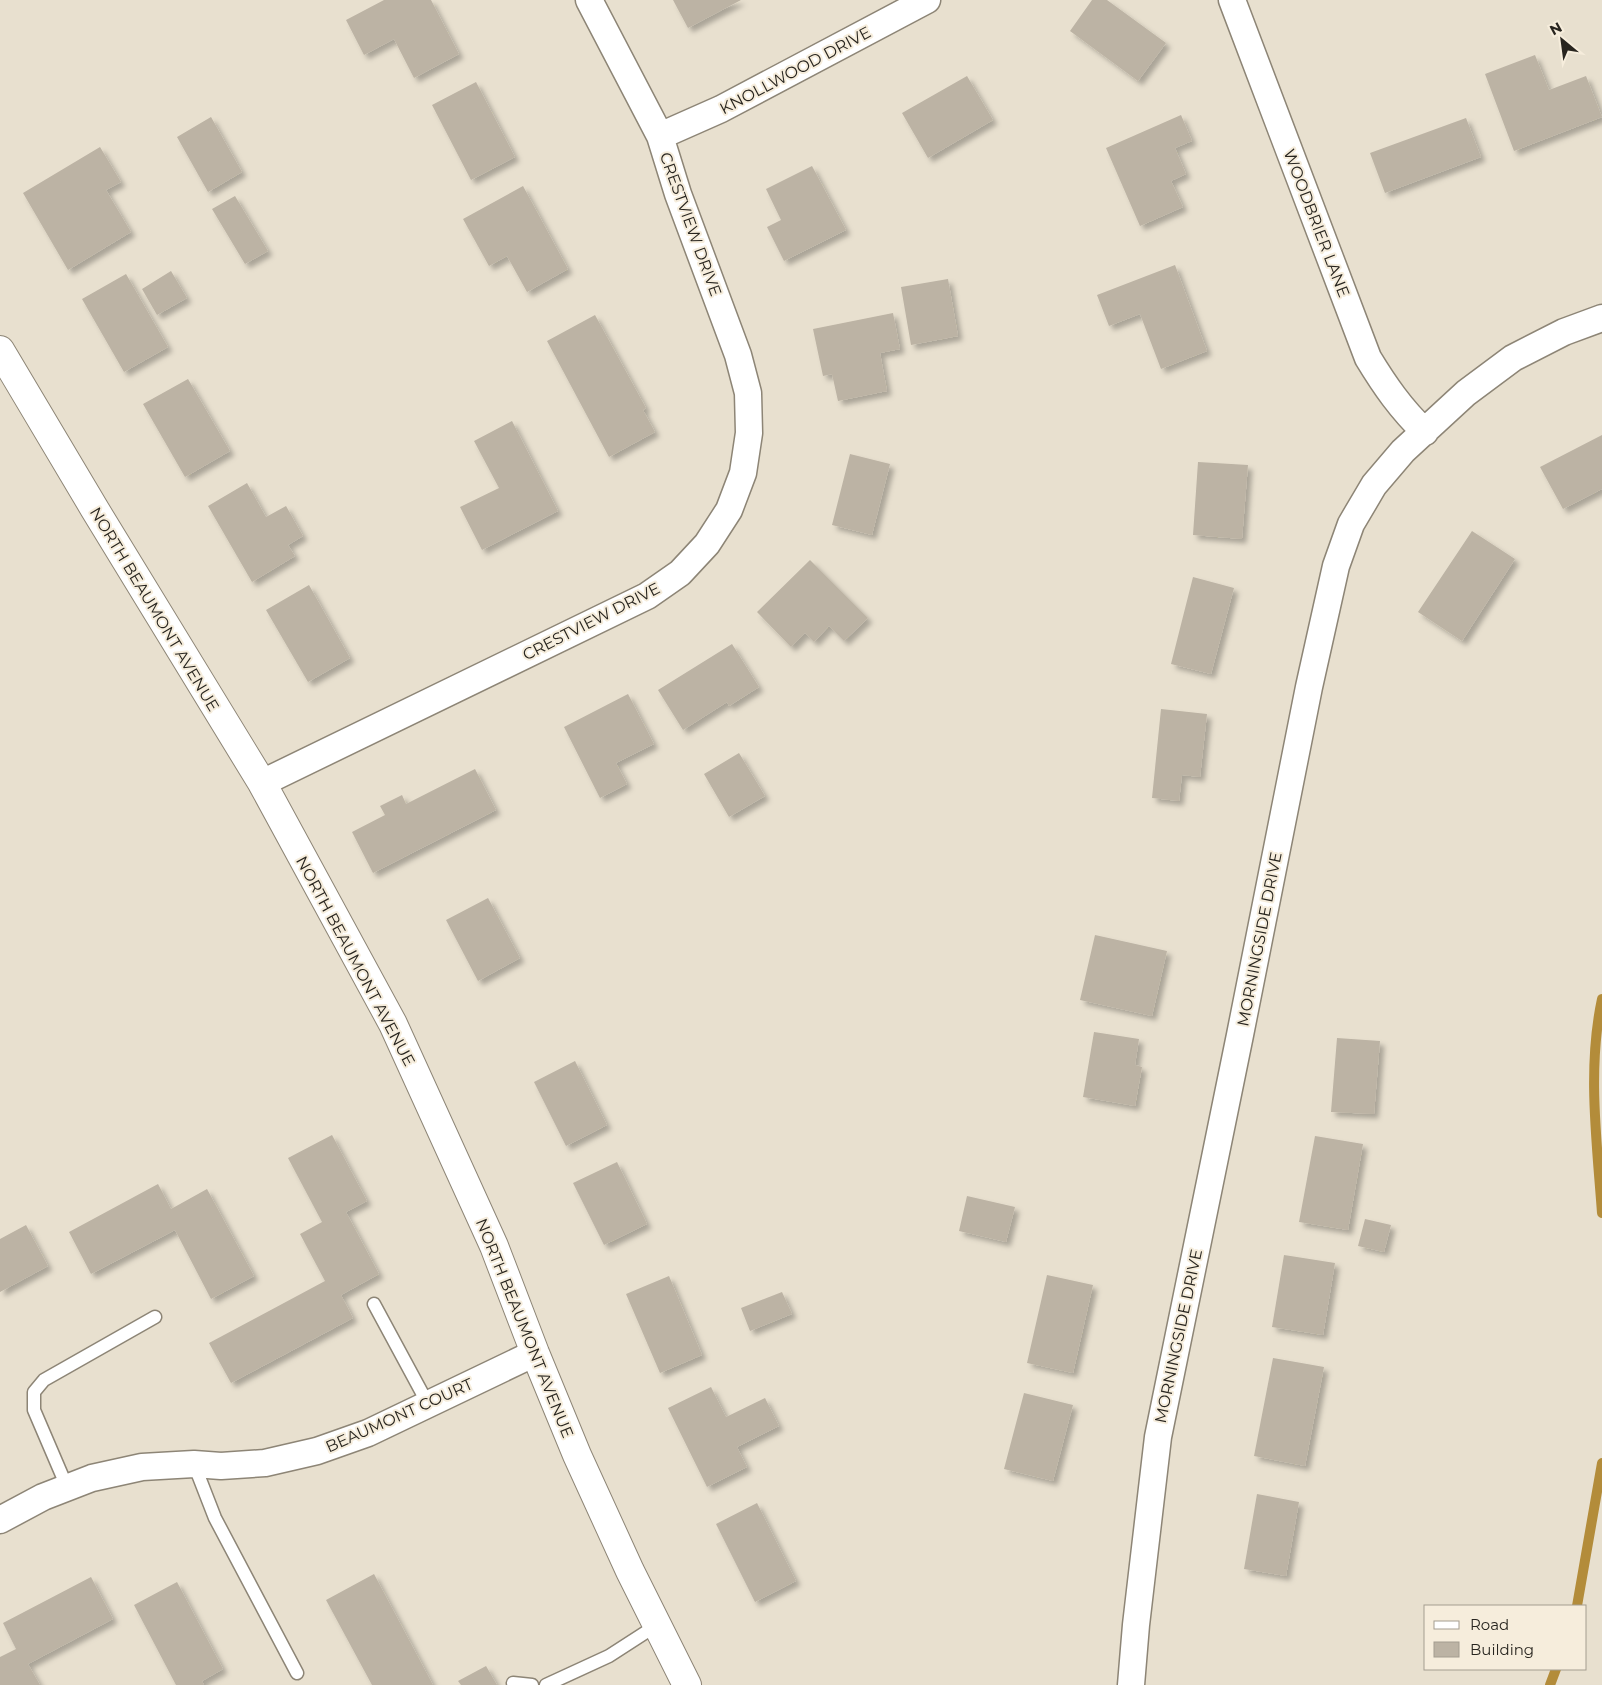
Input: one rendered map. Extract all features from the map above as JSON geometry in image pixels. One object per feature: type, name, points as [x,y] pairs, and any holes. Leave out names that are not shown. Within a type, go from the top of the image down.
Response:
[{"type":"street","name":"CRESTVIEW DRIVE","points":[[262,783],[647,596],[680,573],[707,544],[729,510],[743,473],[749,433],[748,393],[738,354],[678,194],[660,136],[589,0]]},
{"type":"street","name":"KNOLLWOOD DRIVE","points":[[660,136],[721,110],[928,0]]},
{"type":"street","name":"WOODBRIER LANE","points":[[1232,0],[1368,358],[1392,396],[1425,432]]},
{"type":"street","name":"MORNINGSIDE DRIVE","points":[[1131,1685],[1136,1625],[1158,1437],[1307,696],[1336,566],[1351,524],[1374,485],[1403,451],[1466,393],[1513,358],[1564,332],[1602,318]]},
{"type":"street","name":"NORTH BEAUMONT AVENUE","points":[[0,350],[262,783],[393,1024],[494,1246],[577,1455],[630,1571],[686,1685]]},
{"type":"street","name":"BEAUMONT COURT","points":[[0,1520],[43,1497],[92,1478],[142,1468],[194,1464],[221,1466],[265,1463],[317,1452],[368,1433],[535,1353]]},
{"type":"lane","points":[[374,1304],[428,1404]]},
{"type":"lane","points":[[67,1487],[34,1410],[34,1392],[44,1380],[155,1317]]},
{"type":"lane","points":[[194,1464],[215,1518],[297,1673]]},
{"type":"lane","points":[[546,1685],[609,1656],[657,1625]]},
{"type":"lane","points":[[513,1683],[532,1685]]},
{"type":"building","points":[[384,0],[431,0],[459,54],[414,78],[394,39],[364,55],[346,20]]},
{"type":"building","points":[[673,0],[741,0],[688,28]]},
{"type":"building","points":[[1092,0],[1107,0],[1166,43],[1138,81],[1070,31]]},
{"type":"building","points":[[1535,55],[1549,90],[1586,76],[1602,117],[1514,151],[1485,74]]},
{"type":"building","points":[[967,76],[993,120],[928,158],[902,113]]},
{"type":"building","points":[[476,82],[515,157],[471,180],[432,105]]},
{"type":"building","points":[[1181,115],[1192,141],[1175,148],[1186,174],[1171,181],[1183,207],[1140,226],[1106,148]]},
{"type":"building","points":[[211,117],[242,172],[208,192],[177,137]]},
{"type":"building","points":[[1466,118],[1481,157],[1385,193],[1370,153]]},
{"type":"building","points":[[100,147],[121,182],[106,190],[131,232],[68,270],[23,193]]},
{"type":"building","points":[[812,166],[846,230],[784,261],[767,227],[781,220],[766,189]]},
{"type":"building","points":[[523,186],[568,269],[527,292],[507,256],[489,266],[463,219]]},
{"type":"building","points":[[235,196],[268,251],[245,264],[212,209]]},
{"type":"building","points":[[1175,265],[1207,351],[1161,369],[1140,314],[1109,326],[1097,295]]},
{"type":"building","points":[[171,271],[187,298],[157,315],[142,289]]},
{"type":"building","points":[[126,274],[168,347],[124,372],[82,299]]},
{"type":"building","points":[[948,279],[958,336],[911,345],[901,287]]},
{"type":"building","points":[[893,313],[900,349],[880,353],[887,391],[838,401],[832,374],[823,376],[813,329]]},
{"type":"building","points":[[595,315],[646,408],[643,410],[655,432],[609,457],[547,341]]},
{"type":"building","points":[[188,379],[230,451],[185,477],[143,404]]},
{"type":"building","points":[[512,421],[558,511],[482,550],[460,507],[499,488],[474,441]]},
{"type":"building","points":[[1602,435],[1602,489],[1563,509],[1540,467]]},
{"type":"building","points":[[850,454],[890,464],[872,535],[832,525]]},
{"type":"building","points":[[1198,462],[1248,465],[1242,539],[1193,535]]},
{"type":"building","points":[[247,483],[266,517],[286,506],[303,536],[288,545],[295,556],[252,582],[208,506]]},
{"type":"building","points":[[1472,531],[1515,559],[1462,641],[1418,612]]},
{"type":"building","points":[[810,560],[868,618],[844,641],[829,626],[814,642],[805,633],[791,647],[757,612]]},
{"type":"building","points":[[1193,577],[1234,588],[1211,674],[1171,664]]},
{"type":"building","points":[[309,585],[350,658],[308,682],[266,610]]},
{"type":"building","points":[[732,644],[759,687],[729,706],[727,702],[683,730],[658,690]]},
{"type":"building","points":[[628,694],[654,744],[616,763],[627,784],[600,798],[564,727]]},
{"type":"building","points":[[1161,709],[1207,714],[1200,777],[1182,775],[1179,801],[1152,798]]},
{"type":"building","points":[[739,753],[765,796],[729,817],[704,774]]},
{"type":"building","points":[[475,769],[496,810],[373,873],[352,832],[385,815],[380,806],[402,795],[406,804]]},
{"type":"building","points":[[488,898],[520,958],[478,981],[446,920]]},
{"type":"building","points":[[1095,935],[1167,951],[1152,1016],[1080,1000]]},
{"type":"building","points":[[1094,1032],[1139,1039],[1135,1065],[1142,1067],[1135,1106],[1083,1097]]},
{"type":"building","points":[[1337,1038],[1380,1041],[1374,1114],[1331,1112]]},
{"type":"building","points":[[575,1061],[607,1125],[566,1146],[534,1082]]},
{"type":"building","points":[[332,1135],[367,1201],[346,1212],[379,1274],[341,1295],[353,1318],[231,1383],[209,1343],[325,1281],[300,1234],[322,1222],[288,1158]]},
{"type":"building","points":[[1315,1136],[1363,1144],[1348,1230],[1299,1222]]},
{"type":"building","points":[[617,1162],[647,1224],[604,1245],[573,1183]]},
{"type":"building","points":[[158,1184],[171,1209],[207,1189],[254,1276],[211,1299],[175,1230],[91,1274],[69,1232]]},
{"type":"building","points":[[967,1196],[1015,1207],[1006,1242],[959,1231]]},
{"type":"building","points":[[1365,1219],[1391,1225],[1384,1252],[1358,1246]]},
{"type":"building","points":[[26,1225],[48,1266],[0,1292],[0,1239]]},
{"type":"building","points":[[1284,1255],[1335,1263],[1323,1335],[1272,1327]]},
{"type":"building","points":[[1047,1275],[1093,1285],[1073,1373],[1027,1363]]},
{"type":"building","points":[[669,1276],[702,1355],[660,1373],[626,1294]]},
{"type":"building","points":[[782,1292],[792,1314],[750,1331],[741,1308]]},
{"type":"building","points":[[1273,1358],[1324,1367],[1305,1466],[1254,1456]]},
{"type":"building","points":[[711,1387],[726,1417],[765,1398],[779,1426],[737,1447],[747,1467],[707,1487],[668,1408]]},
{"type":"building","points":[[1024,1393],[1073,1405],[1053,1481],[1004,1469]]},
{"type":"building","points":[[1257,1494],[1299,1502],[1286,1576],[1244,1569]]},
{"type":"building","points":[[757,1503],[796,1581],[755,1602],[716,1524]]},
{"type":"building","points":[[374,1574],[433,1685],[372,1685],[326,1600]]},
{"type":"building","points":[[91,1577],[113,1619],[28,1664],[40,1685],[0,1685],[0,1657],[16,1649],[3,1623]]},
{"type":"building","points":[[177,1582],[223,1669],[202,1681],[204,1685],[176,1685],[134,1605]]},
{"type":"building","points":[[486,1666],[497,1685],[461,1685],[458,1681]]},
{"type":"waterway","points":[[1602,999],[1597,1025],[1594,1079],[1594,1106],[1602,1213]]},
{"type":"waterway","points":[[1577,1605],[1602,1463]]},
{"type":"waterway","points":[[1550,1685],[1556,1670]]}]
